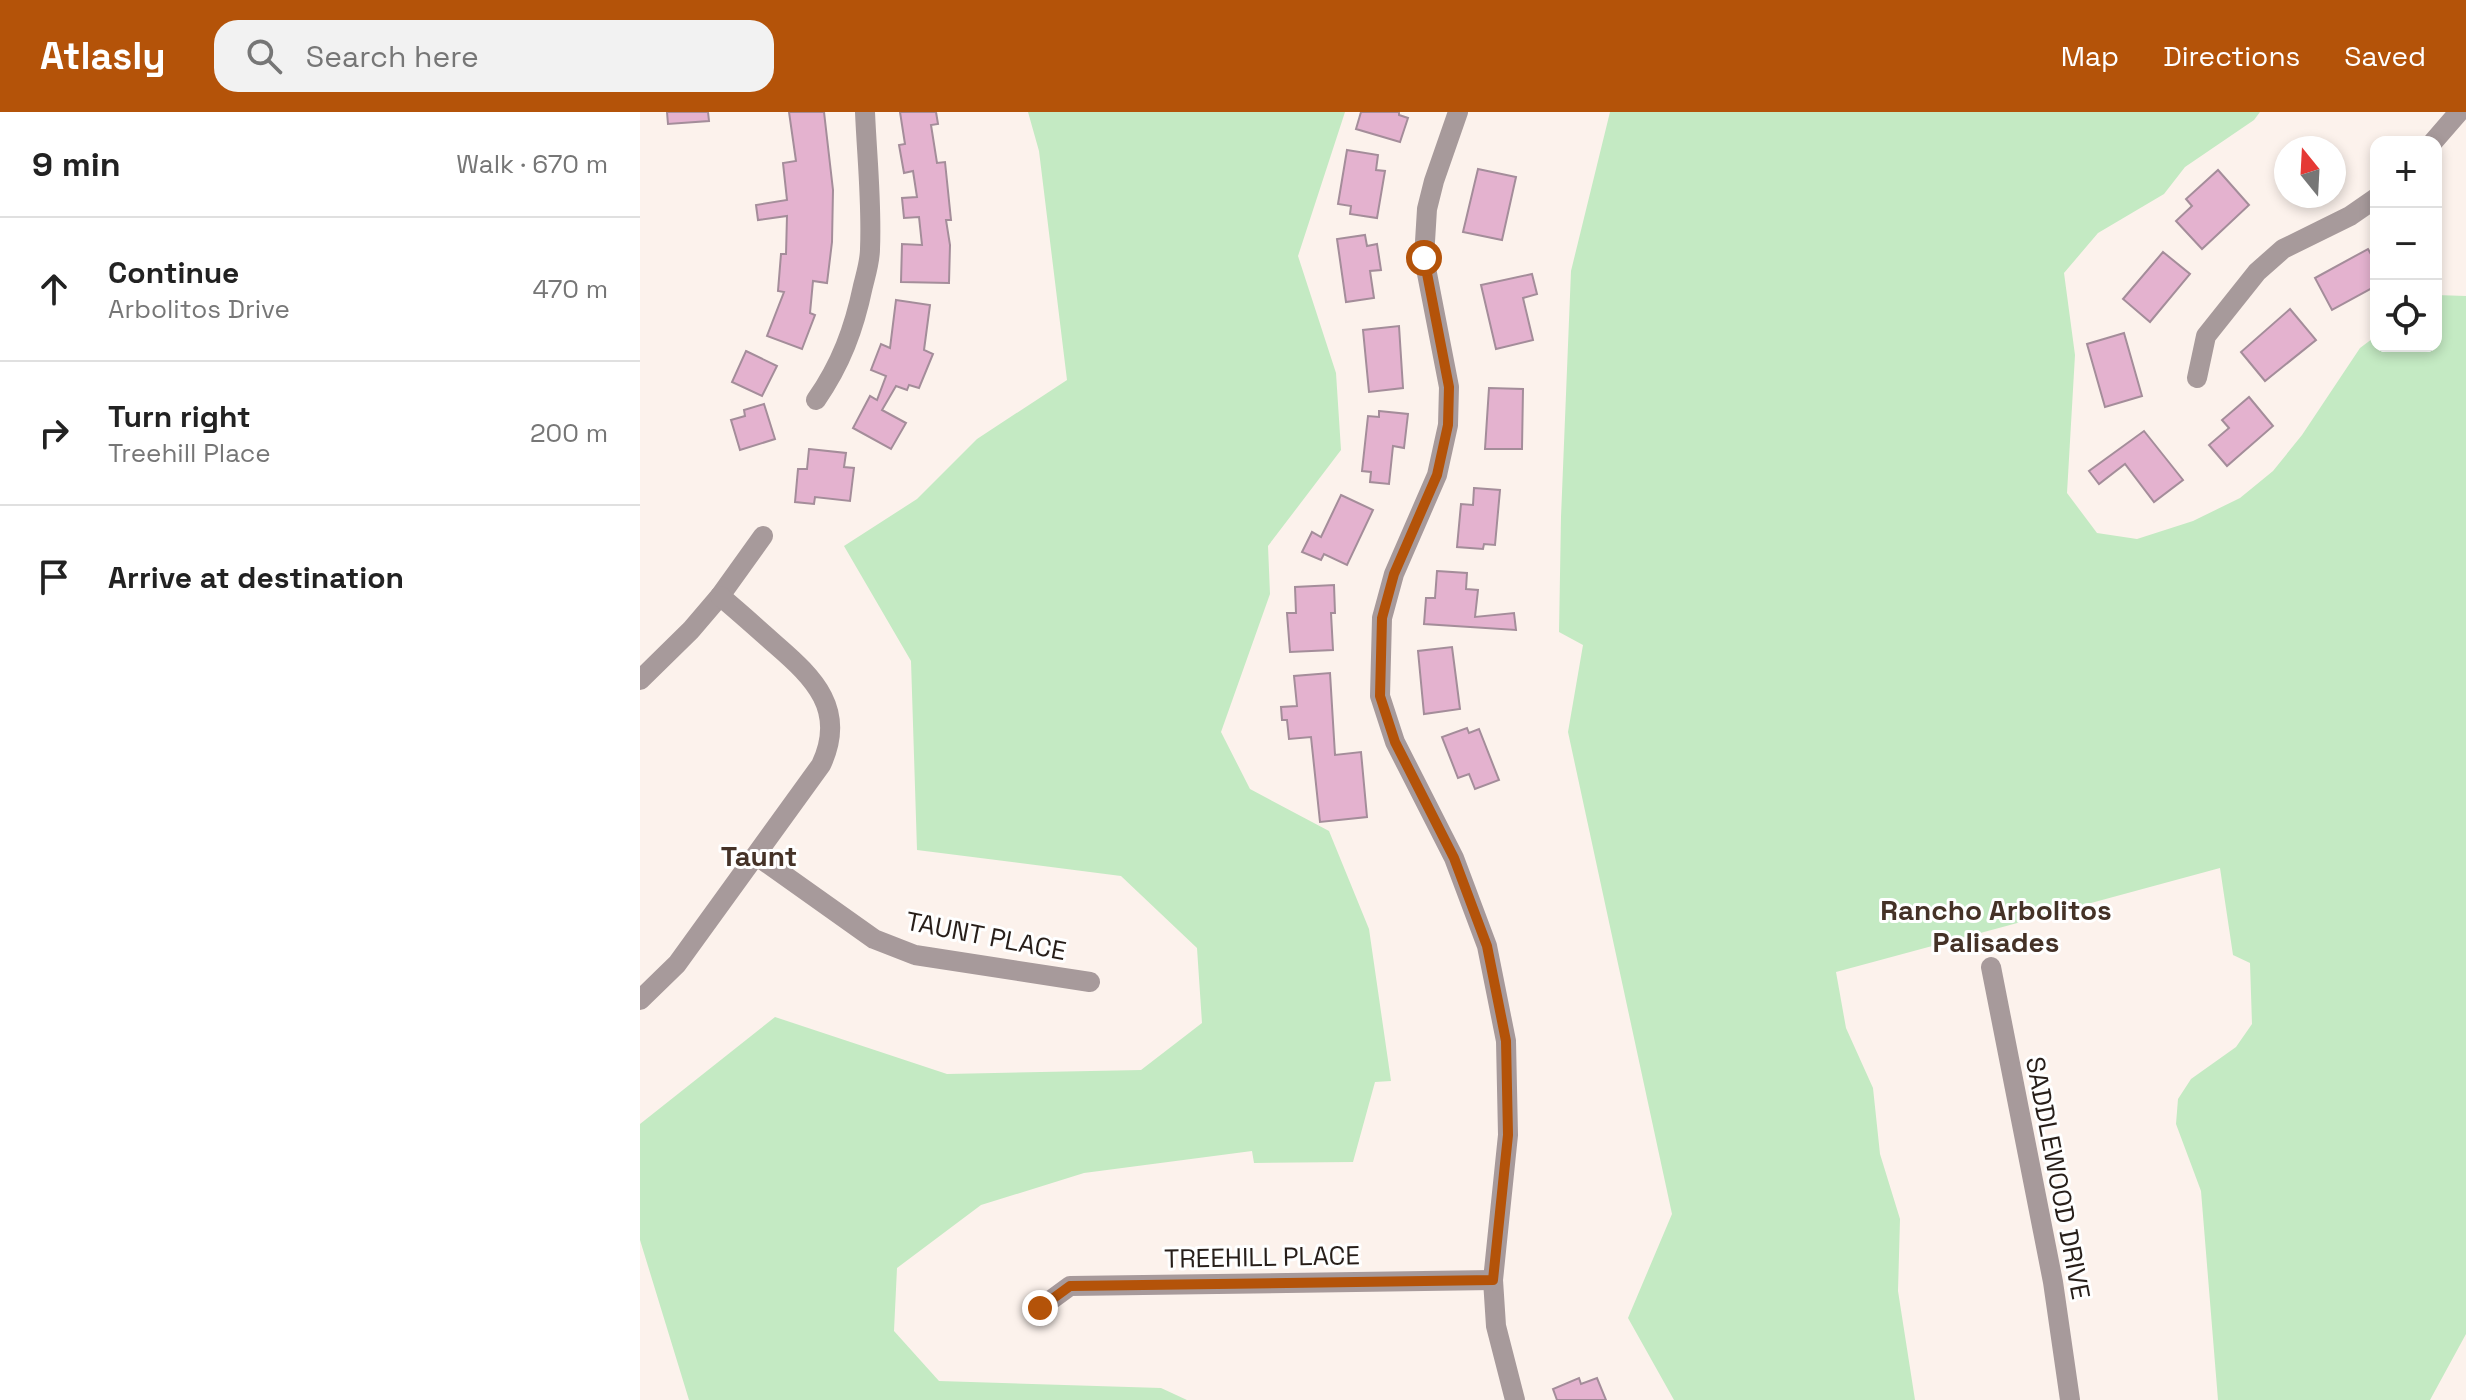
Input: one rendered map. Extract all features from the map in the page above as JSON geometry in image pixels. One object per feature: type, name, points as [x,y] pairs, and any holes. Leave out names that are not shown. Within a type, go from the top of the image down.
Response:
[{"type":"street","points":[[816,400],[846,350],[856,320],[870,253],[865,112]]},
{"type":"street","points":[[1458,112],[1427,209],[1424,258],[1449,387],[1448,425],[1437,475],[1394,574],[1382,618],[1380,696],[1395,742],[1454,858],[1487,946],[1506,1041],[1508,1135],[1493,1280],[1496,1326],[1515,1400]]},
{"type":"street","points":[[2438,136],[2459,112]]},
{"type":"street","points":[[2197,378],[2206,336],[2257,272],[2283,249],[2350,216],[2370,202]]},
{"type":"street","points":[[640,680],[691,630],[763,536]]},
{"type":"street","points":[[640,1000],[677,964],[757,856],[821,765],[829,748],[830,724],[821,691],[809,673],[720,596]]},
{"type":"street","name":"TAUNT PLACE","points":[[757,856],[874,939],[915,955],[1090,982]]},
{"type":"street","name":"SADDLEWOOD DRIVE","points":[[1991,967],[2053,1282],[2070,1400]]},
{"type":"street","name":"TREEHILL PLACE","points":[[1040,1308],[1070,1286],[1493,1280]]},
{"type":"green space","points":[[1028,112],[1345,112],[1298,256],[1336,373],[1341,450],[1268,546],[1270,594],[1221,732],[1250,789],[1329,831],[1369,929],[1391,1081],[1375,1082],[1353,1162],[1254,1163],[1252,1151],[1084,1173],[981,1205],[897,1268],[894,1331],[939,1381],[1161,1388],[1187,1400],[689,1400],[640,1240],[640,1124],[775,1017],[947,1074],[1141,1070],[1202,1023],[1197,948],[1121,876],[917,850],[911,661],[844,546],[917,499],[977,439],[1067,380],[1039,151]]},
{"type":"green space","points":[[1610,112],[2260,112],[2254,120],[2185,167],[2164,194],[2098,233],[2064,273],[2075,355],[2067,493],[2097,533],[2137,539],[2193,521],[2240,498],[2273,471],[2302,435],[2360,348],[2370,340],[2370,352],[2442,352],[2442,295],[2466,296],[2466,1334],[2430,1400],[2218,1400],[2201,1191],[2176,1124],[2178,1099],[2191,1079],[2236,1047],[2252,1024],[2250,963],[2233,955],[2220,868],[1836,972],[1846,1028],[1873,1088],[1880,1154],[1900,1219],[1898,1291],[1915,1400],[1674,1400],[1628,1318],[1672,1214],[1568,732],[1583,645],[1559,632],[1571,271]]},
{"type":"building","points":[[667,112],[708,112],[709,121],[668,124]]},
{"type":"building","points":[[789,112],[824,112],[833,190],[827,283],[813,281],[810,313],[815,315],[802,349],[767,336],[784,292],[778,291],[781,254],[786,254],[787,216],[758,220],[756,205],[787,200],[783,163],[796,161]]},
{"type":"building","points":[[900,112],[936,112],[938,124],[931,125],[937,163],[945,162],[951,220],[946,220],[950,245],[949,283],[901,282],[902,244],[922,245],[919,217],[904,218],[902,198],[917,197],[913,171],[904,173],[899,145],[905,144]]},
{"type":"building","points":[[1361,112],[1399,112],[1399,115],[1408,118],[1400,142],[1356,129]]},
{"type":"building","points":[[1347,150],[1378,155],[1376,170],[1385,171],[1377,218],[1350,214],[1351,206],[1338,204]]},
{"type":"building","points":[[1478,169],[1516,177],[1502,240],[1463,232]]},
{"type":"building","points":[[2218,170],[2249,205],[2202,249],[2176,221],[2192,206],[2186,199]]},
{"type":"building","points":[[1365,235],[1367,246],[1377,244],[1381,270],[1370,271],[1374,298],[1346,302],[1337,239]]},
{"type":"building","points":[[2368,249],[2370,252],[2370,289],[2332,310],[2315,278]]},
{"type":"building","points":[[2163,252],[2190,274],[2150,322],[2123,299]]},
{"type":"building","points":[[1532,274],[1537,294],[1523,298],[1533,340],[1496,349],[1481,285]]},
{"type":"building","points":[[896,300],[930,305],[924,350],[933,354],[919,388],[909,385],[907,390],[896,386],[882,410],[906,423],[891,449],[853,428],[870,396],[877,400],[886,376],[871,370],[881,344],[890,348]]},
{"type":"building","points":[[2290,309],[2316,340],[2265,381],[2241,352]]},
{"type":"building","points":[[1399,326],[1403,388],[1369,392],[1363,330]]},
{"type":"building","points":[[2124,333],[2142,396],[2105,407],[2087,344]]},
{"type":"building","points":[[746,351],[777,366],[762,396],[732,382]]},
{"type":"building","points":[[1489,388],[1523,389],[1522,449],[1485,449]]},
{"type":"building","points":[[2249,397],[2273,426],[2227,466],[2209,445],[2229,428],[2222,420]]},
{"type":"building","points":[[764,404],[775,439],[740,450],[731,420],[745,416],[744,410]]},
{"type":"building","points":[[1379,411],[1408,414],[1404,448],[1393,446],[1389,484],[1370,482],[1371,472],[1362,471],[1368,416],[1379,417]]},
{"type":"building","points":[[2144,431],[2183,480],[2154,502],[2125,464],[2099,484],[2089,471]]},
{"type":"building","points":[[809,449],[846,453],[844,467],[854,468],[850,501],[815,497],[814,504],[795,502],[798,469],[807,469]]},
{"type":"building","points":[[1474,488],[1500,490],[1495,545],[1484,544],[1483,549],[1457,547],[1461,504],[1473,505]]},
{"type":"building","points":[[1341,495],[1373,510],[1347,565],[1324,554],[1321,560],[1302,552],[1312,532],[1321,537]]},
{"type":"building","points":[[1437,571],[1467,573],[1466,589],[1478,590],[1475,617],[1514,613],[1516,630],[1424,624],[1426,598],[1435,598]]},
{"type":"building","points":[[1334,585],[1335,613],[1331,613],[1333,650],[1290,652],[1287,613],[1296,613],[1295,587]]},
{"type":"building","points":[[1452,647],[1460,709],[1424,714],[1418,651]]},
{"type":"building","points":[[1330,673],[1335,755],[1361,752],[1367,817],[1320,822],[1311,737],[1289,739],[1287,720],[1282,720],[1281,707],[1297,706],[1294,676]]},
{"type":"building","points":[[1467,728],[1469,733],[1479,729],[1499,780],[1475,789],[1469,774],[1458,778],[1442,737]]},
{"type":"building","points":[[1579,1378],[1581,1384],[1597,1378],[1606,1400],[1557,1400],[1553,1389]]},
{"type":"district","name":"Taunt","points":[[759,856]]},
{"type":"district","name":"Rancho Arbolitos Palisades","points":[[1996,926]]},
{"type":"route","points":[[1040,1308],[1070,1286],[1493,1280],[1508,1135],[1506,1041],[1487,946],[1454,858],[1395,742],[1380,696],[1382,618],[1394,574],[1437,475],[1448,425],[1449,387],[1424,258]]}]
